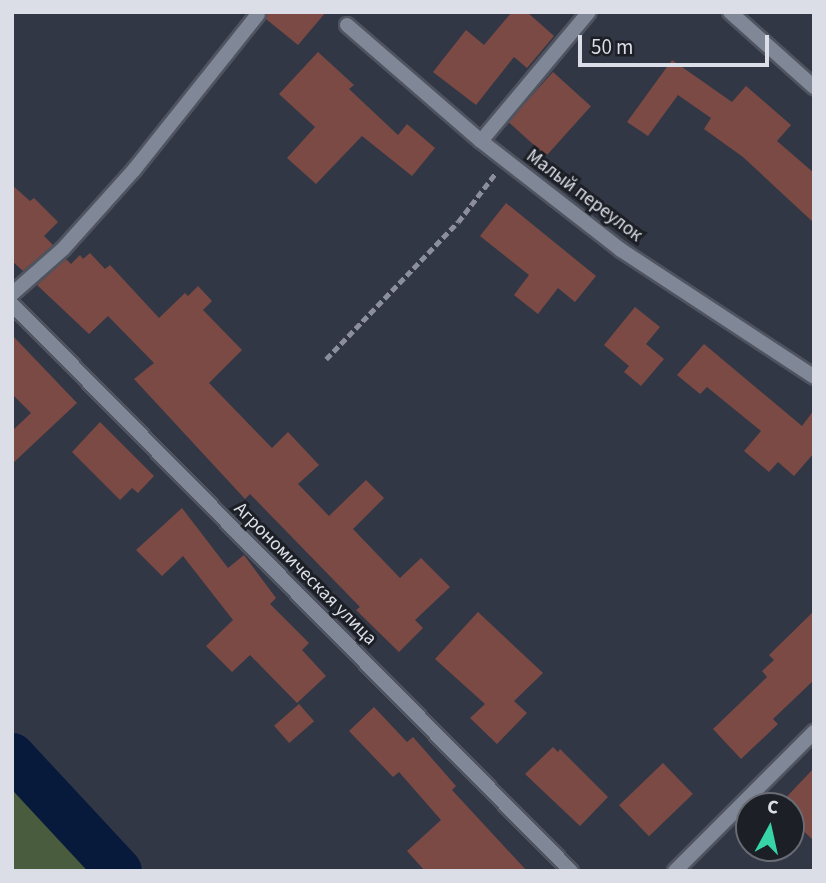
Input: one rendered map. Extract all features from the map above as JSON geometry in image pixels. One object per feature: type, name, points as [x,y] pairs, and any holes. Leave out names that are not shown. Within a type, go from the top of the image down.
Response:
[{"type":"street","points":[[481,141],[589,12]]},
{"type":"street","points":[[730,12],[814,87]]},
{"type":"street","points":[[12,294],[63,248],[134,170],[258,14]]},
{"type":"street","name":"Малый переулок","points":[[347,25],[481,141],[621,250],[814,377]]},
{"type":"street","name":"Агрономическая улица","points":[[12,303],[571,871]]},
{"type":"street","points":[[675,871],[814,732]]},
{"type":"path","points":[[326,359],[457,222],[497,172]]},
{"type":"green space","points":[[12,778],[74,848],[94,871],[12,871]]},
{"type":"building","points":[[267,12],[326,12],[298,45],[266,19]]},
{"type":"building","points":[[512,12],[527,12],[554,36],[527,68],[514,57],[476,105],[433,72],[466,30],[484,45]]},
{"type":"building","points":[[318,52],[354,85],[349,89],[398,135],[407,124],[435,148],[412,176],[362,136],[316,184],[287,158],[315,127],[279,94]]},
{"type":"building","points":[[672,60],[732,102],[746,86],[791,125],[777,141],[814,173],[814,223],[743,157],[704,129],[711,118],[678,95],[648,136],[627,122]]},
{"type":"building","points":[[553,72],[591,106],[546,156],[508,122]]},
{"type":"building","points":[[12,185],[30,201],[34,198],[58,222],[44,236],[53,245],[23,271],[12,261]]},
{"type":"building","points":[[506,203],[596,276],[575,302],[558,288],[538,314],[514,295],[529,275],[480,236]]},
{"type":"building","points":[[90,253],[105,269],[110,265],[159,318],[185,293],[188,296],[198,286],[212,301],[203,310],[242,350],[209,383],[272,448],[288,432],[319,465],[298,484],[329,516],[366,480],[384,498],[353,529],[400,578],[421,558],[450,587],[415,620],[423,628],[399,652],[356,610],[360,607],[250,494],[245,499],[134,379],[154,363],[108,316],[89,334],[37,285],[66,259],[71,264],[80,255],[83,259]]},
{"type":"building","points":[[635,307],[660,327],[646,344],[664,359],[641,386],[624,372],[629,366],[604,345]]},
{"type":"building","points":[[12,335],[77,403],[12,464],[12,431],[31,413],[12,394]]},
{"type":"building","points":[[704,344],[802,426],[814,410],[814,453],[794,476],[778,462],[769,472],[744,451],[761,431],[707,387],[700,394],[677,375]]},
{"type":"building","points":[[100,422],[154,476],[138,493],[132,488],[120,500],[72,452]]},
{"type":"building","points":[[182,508],[228,568],[244,555],[276,598],[270,604],[309,643],[302,650],[326,676],[297,703],[250,655],[232,672],[206,646],[233,620],[183,556],[162,576],[136,550]]},
{"type":"building","points":[[814,611],[814,680],[773,719],[778,724],[741,759],[713,729],[767,677],[762,671],[774,660],[769,655]]},
{"type":"building","points":[[478,612],[543,673],[514,701],[527,713],[497,744],[470,718],[485,704],[435,659]]},
{"type":"building","points":[[299,704],[314,721],[289,743],[274,726]]},
{"type":"building","points":[[374,707],[407,742],[413,737],[456,786],[452,790],[527,871],[425,871],[407,851],[441,820],[399,772],[393,777],[349,731]]},
{"type":"building","points":[[553,747],[558,752],[560,749],[608,797],[580,826],[525,774]]},
{"type":"building","points":[[663,763],[693,794],[649,836],[619,805]]},
{"type":"building","points":[[814,768],[814,841],[805,832],[805,792],[791,792]]},
{"type":"waterway","points":[[12,756],[119,871]]}]
